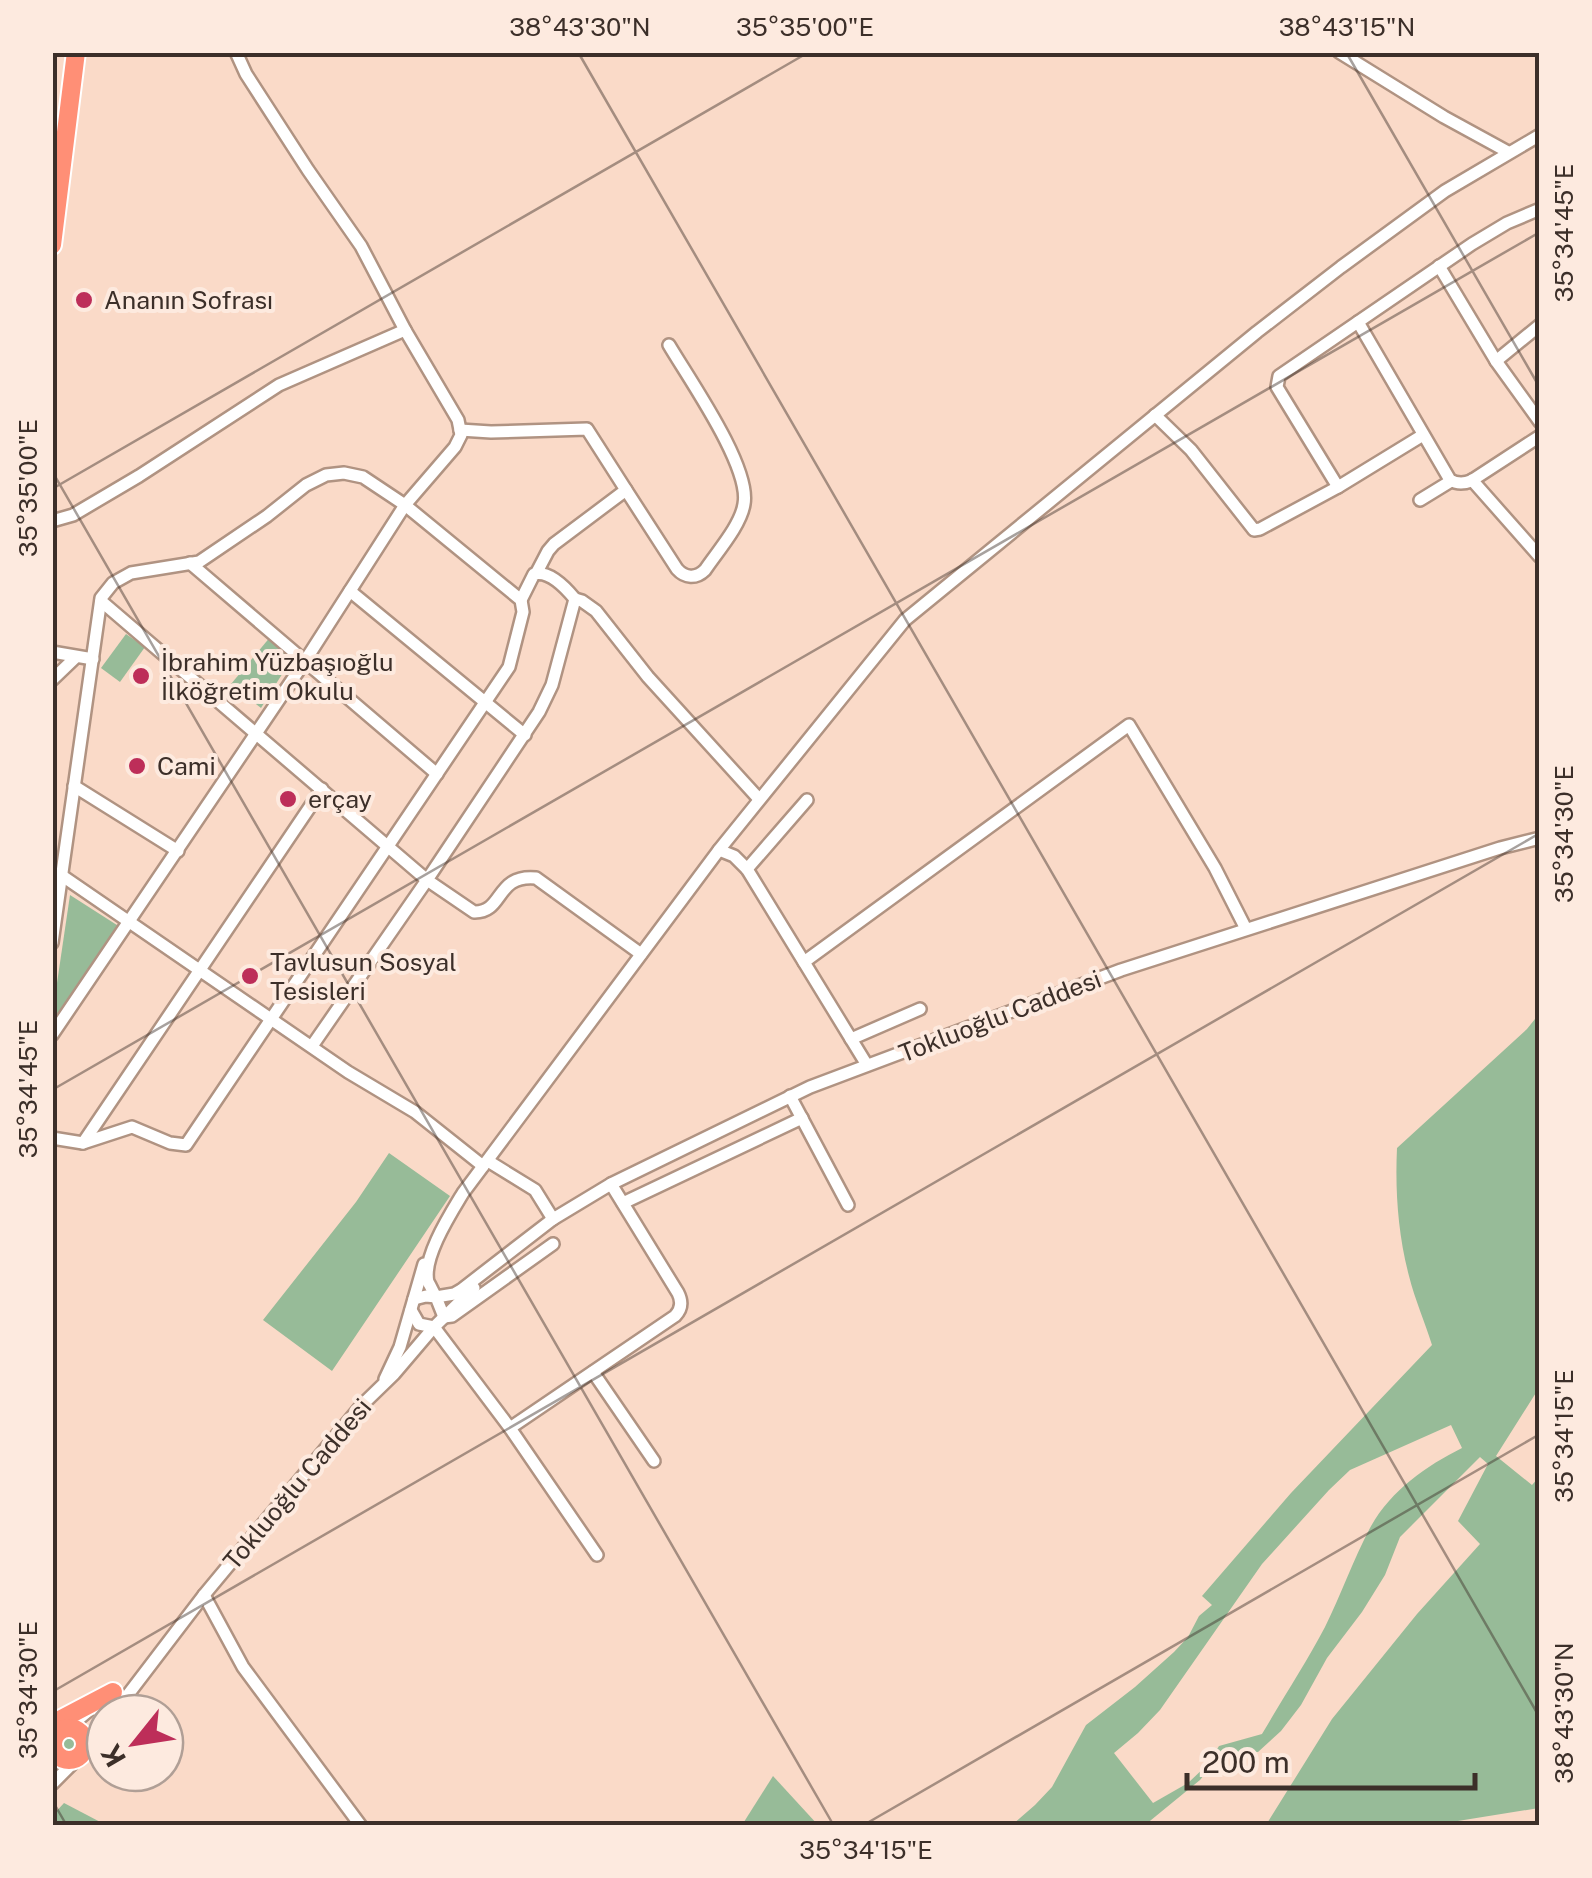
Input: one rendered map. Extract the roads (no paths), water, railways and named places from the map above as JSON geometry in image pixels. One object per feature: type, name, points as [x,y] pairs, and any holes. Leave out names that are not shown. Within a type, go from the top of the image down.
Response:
[{"type":"highway","points":[[52,245],[76,52]]},
{"type":"highway","points":[[60,1727],[77,1730],[84,1737],[86,1748],[69,1761],[54,1755],[54,1738],[60,1727],[113,1692]]},
{"type":"street","points":[[52,1035],[405,505],[456,447],[461,435],[458,420],[360,246],[254,86],[236,52]]},
{"type":"street","points":[[1340,52],[1508,152]]},
{"type":"street","points":[[383,1382],[400,1347],[426,1260],[463,1193],[719,850],[905,620],[1368,246],[1445,190],[1540,135]]},
{"type":"street","points":[[1338,487],[1276,384],[1281,374],[1438,266],[1507,223],[1540,210]]},
{"type":"street","points":[[1438,266],[1496,361],[1540,422]]},
{"type":"street","points":[[1358,322],[1451,481],[1461,484],[1472,480],[1540,436]]},
{"type":"street","points":[[1496,361],[1540,325]]},
{"type":"street","points":[[52,521],[74,515],[279,384],[405,330]]},
{"type":"street","points":[[460,430],[587,428],[677,569],[697,576],[705,570],[742,512],[745,498],[740,475],[722,434],[669,346]]},
{"type":"street","points":[[1155,415],[1192,450],[1254,530],[1338,487],[1423,434]]},
{"type":"street","points":[[52,943],[57,874],[101,601],[108,588],[124,576],[200,562],[306,485],[330,474],[350,473],[363,477],[405,505],[521,600]]},
{"type":"street","points":[[1472,480],[1540,558]]},
{"type":"street","points":[[1420,500],[1451,481]]},
{"type":"street","points":[[52,1138],[83,1143],[132,1127],[170,1143],[186,1144],[509,667],[523,612],[521,600],[548,551],[626,490]]},
{"type":"street","points":[[190,564],[437,774]]},
{"type":"street","points":[[538,572],[596,611],[648,677],[759,799]]},
{"type":"street","points":[[350,592],[525,734]]},
{"type":"street","points":[[312,1046],[525,734],[552,685],[575,599]]},
{"type":"street","points":[[101,601],[427,880],[474,912],[491,907],[511,882],[536,878],[642,954]]},
{"type":"street","points":[[52,652],[92,659]]},
{"type":"street","points":[[52,680],[76,657]]},
{"type":"street","points":[[804,962],[1129,725],[1215,868],[1246,930]]},
{"type":"street","points":[[74,786],[178,850]]},
{"type":"street","points":[[83,1143],[322,789]]},
{"type":"street","points":[[747,868],[808,800]]},
{"type":"street","name":"Tokluoğlu Caddesi","points":[[412,1305],[457,1292],[553,1219],[611,1184],[790,1096],[1121,970],[1540,838]]},
{"type":"street","points":[[719,850],[734,856],[747,868],[867,1065]]},
{"type":"street","points":[[57,874],[348,1072],[415,1112],[485,1163],[535,1190],[553,1219]]},
{"type":"street","points":[[851,1039],[920,1009]]},
{"type":"street","points":[[790,1096],[848,1204]]},
{"type":"street","points":[[623,1203],[802,1118]]},
{"type":"street","points":[[510,1428],[680,1309],[678,1293],[611,1184]]},
{"type":"street","points":[[434,1248],[428,1278],[444,1317],[468,1306],[553,1244]]},
{"type":"street","name":"Tokluoğlu Caddesi","points":[[129,1693],[204,1595],[383,1382],[493,1266]]},
{"type":"street","points":[[412,1305],[419,1324],[434,1327],[510,1428],[597,1555]]},
{"type":"street","points":[[592,1372],[654,1461]]},
{"type":"street","points":[[204,1595],[243,1667],[361,1826]]},
{"type":"street","points":[[113,1692],[154,1660]]},
{"type":"street","points":[[52,1784],[85,1750]]},
{"type":"place","name":"Ananın Sofrası","points":[[84,300]]},
{"type":"place","name":"İbrahim Yüzbaşıoğlu İlköğretim Okulu","points":[[141,676]]},
{"type":"place","name":"Cami","points":[[137,766]]},
{"type":"place","name":"erçay","points":[[288,799]]},
{"type":"place","name":"Tavlusun Sosyal Tesisleri","points":[[250,976]]}]
